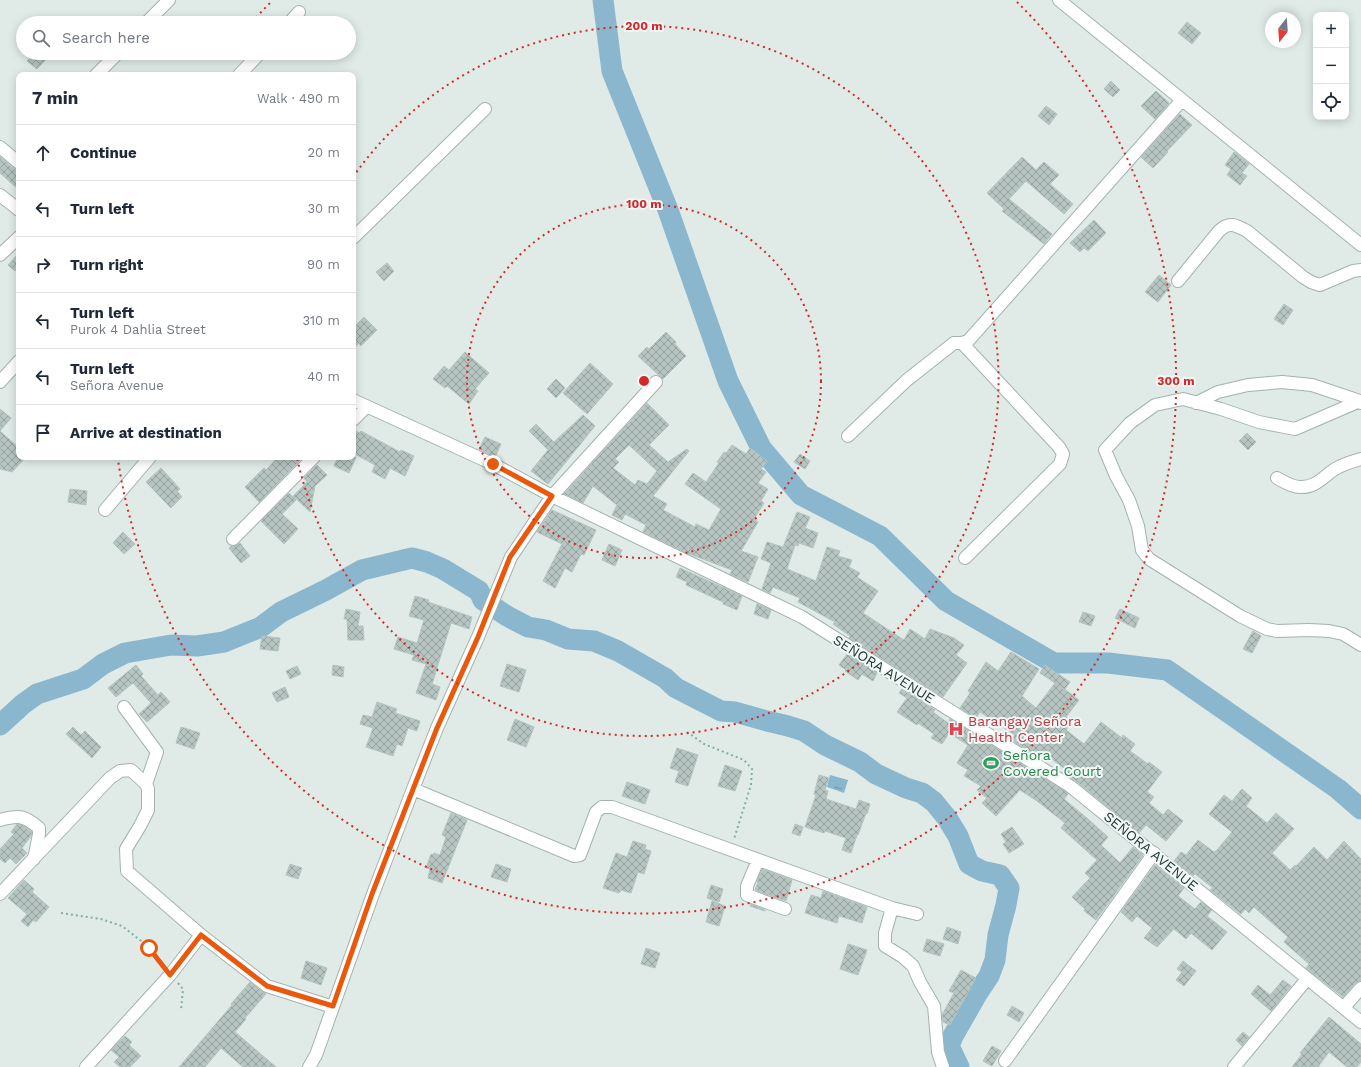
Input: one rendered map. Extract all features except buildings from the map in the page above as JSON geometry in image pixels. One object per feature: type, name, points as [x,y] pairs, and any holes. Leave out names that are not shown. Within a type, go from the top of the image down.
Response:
[{"type":"street","points":[[153,16],[169,0]]},
{"type":"street","points":[[1059,0],[1361,245]]},
{"type":"street","points":[[295,16],[299,12]]},
{"type":"street","points":[[99,72],[111,60]]},
{"type":"street","points":[[242,72],[253,60]]},
{"type":"street","points":[[848,436],[907,380],[954,342],[962,343],[968,341],[1182,100]]},
{"type":"street","points":[[356,235],[485,109]]},
{"type":"street","points":[[0,147],[16,158]]},
{"type":"street","points":[[0,195],[16,208]]},
{"type":"street","points":[[1178,281],[1219,231],[1224,226],[1229,224],[1247,231],[1302,277],[1320,285],[1353,271],[1361,270]]},
{"type":"street","points":[[0,255],[16,240]]},
{"type":"street","points":[[962,343],[1059,446],[1063,454],[1060,464],[965,558]]},
{"type":"street","points":[[0,382],[16,364]]},
{"type":"street","points":[[309,1067],[316,1055],[372,894],[437,728],[504,575],[510,557],[552,496],[656,382]]},
{"type":"street","points":[[1196,403],[1218,392],[1248,385],[1282,382],[1312,385],[1360,400]]},
{"type":"street","points":[[1360,400],[1295,429],[1259,422],[1221,409],[1183,399],[1155,405],[1130,423],[1105,450],[1116,476],[1129,500],[1138,526],[1142,550],[1149,559],[1240,616],[1266,629],[1277,632],[1309,630],[1329,631],[1343,634],[1361,645]]},
{"type":"street","name":"SEÑORA AVENUE","points":[[356,402],[493,464],[552,496],[802,617],[1070,786],[1361,1022]]},
{"type":"street","points":[[356,417],[366,407]]},
{"type":"street","points":[[1277,478],[1292,486],[1310,486],[1322,480],[1335,469],[1361,459]]},
{"type":"street","points":[[105,510],[147,460]]},
{"type":"street","points":[[233,539],[311,460]]},
{"type":"street","points":[[124,707],[157,752],[146,784]]},
{"type":"street","points":[[0,894],[110,778],[120,771],[131,770],[146,784],[148,789],[148,810],[126,849],[127,871],[201,935],[267,986],[333,1006]]},
{"type":"street","points":[[413,789],[574,856],[580,855],[596,812],[602,807],[612,806],[892,908],[917,914]]},
{"type":"street","points":[[0,820],[20,817],[28,818],[38,828],[39,834],[34,859]]},
{"type":"street","points":[[1005,1061],[1154,853]]},
{"type":"street","points":[[758,860],[747,886],[747,895],[785,909]]},
{"type":"street","points":[[892,908],[885,933],[885,946],[903,957],[913,966],[920,982],[934,1006],[938,1052],[943,1067]]},
{"type":"street","points":[[86,1067],[170,975],[201,935]]},
{"type":"street","points":[[1234,1067],[1307,979]]},
{"type":"street","points":[[1344,1007],[1361,988]]},
{"type":"path","points":[[687,732],[704,744],[744,760],[752,769],[751,785],[731,850]]},
{"type":"path","points":[[61,913],[101,919],[122,926],[149,948],[170,975],[183,988],[181,1011]]},
{"type":"water","points":[[830,775],[848,780],[844,793],[827,787]]},
{"type":"waterway","points":[[603,0],[612,71],[668,210],[728,381],[761,448],[801,495],[880,536],[946,601],[1054,663],[1108,663],[1167,670],[1338,789],[1361,809]]},
{"type":"waterway","points":[[0,725],[23,704],[37,694],[83,679],[103,664],[125,653],[171,645],[197,646],[224,642],[261,627],[281,612],[362,570],[412,558],[427,562],[443,569],[479,591],[483,600],[507,616],[528,627],[546,630],[568,639],[594,641],[618,651],[665,678],[676,688],[721,711],[735,712],[804,731],[825,745],[860,762],[876,774],[906,788],[922,793],[934,802],[947,818],[958,836],[969,864],[982,871],[1000,875],[1009,888],[998,935],[995,960],[989,976],[977,994],[953,1036],[949,1046],[959,1067]]},
{"type":"place","name":"Barangay Señora Health Center","points":[[956,729]]},
{"type":"place","name":"Señora Covered Court","points":[[991,763]]},
{"type":"route","points":[[149,948],[170,975],[201,935],[267,986],[333,1006],[372,894],[437,728],[478,637],[510,557],[552,496],[493,464]]}]
